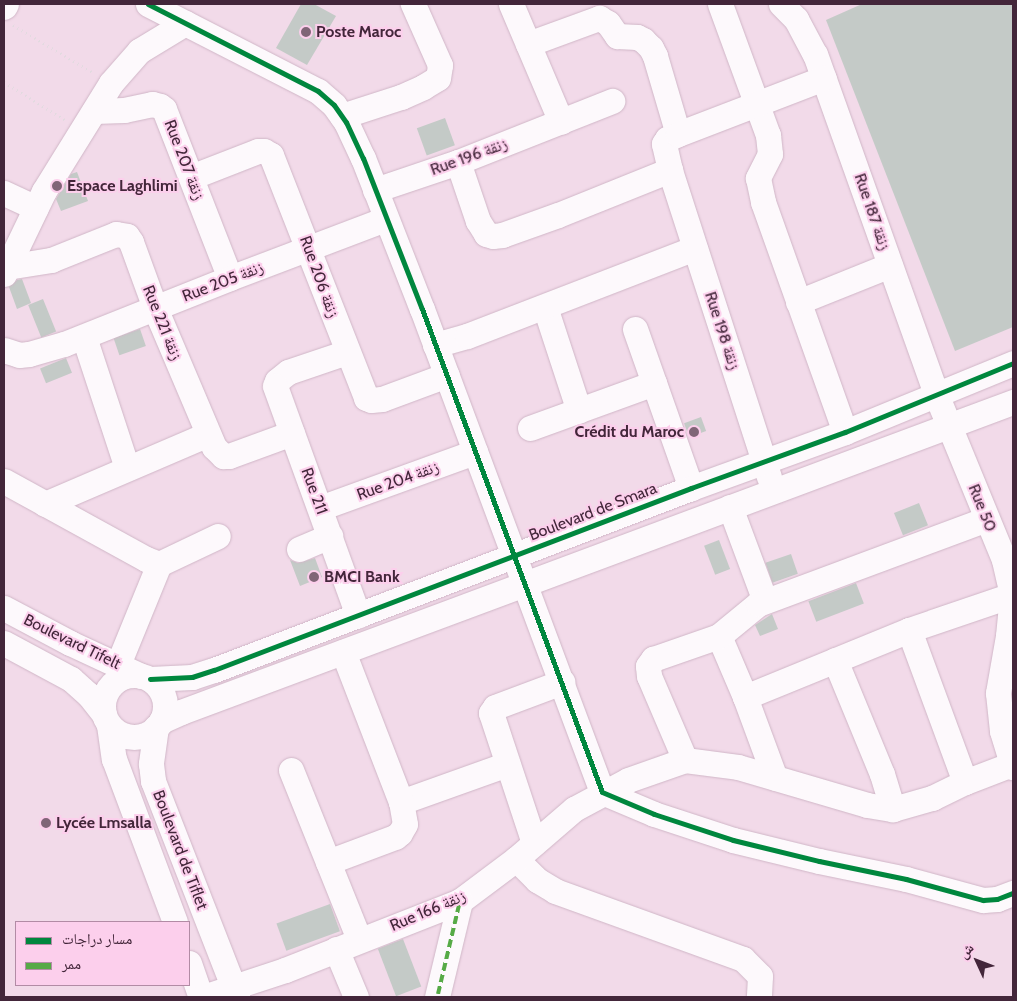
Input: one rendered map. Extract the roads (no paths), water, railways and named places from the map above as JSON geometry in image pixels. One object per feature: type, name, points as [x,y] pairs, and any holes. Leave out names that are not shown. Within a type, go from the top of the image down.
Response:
[{"type":"street","points":[[148,4],[318,91],[328,98],[342,116],[357,143],[385,219],[447,374],[602,792],[654,814],[733,840],[810,859],[906,880],[983,900],[996,899],[1013,893]]},
{"type":"street","points":[[342,116],[401,97],[438,78],[441,72],[440,65],[413,4]]},
{"type":"street","points":[[511,4],[561,122]]},
{"type":"street","points":[[720,4],[768,135],[770,150],[758,174],[758,186],[845,432]]},
{"type":"street","name":"Rue 187 زنقة","points":[[785,4],[805,34],[824,78],[948,427]]},
{"type":"street","name":"Rue 198 زنقة","points":[[528,44],[592,20],[604,20],[617,36],[637,38],[651,48],[673,137],[664,146],[670,170],[774,491]]},
{"type":"street","points":[[6,271],[36,208],[111,84],[139,51],[184,22]]},
{"type":"street","points":[[673,137],[824,78]]},
{"type":"street","name":"Rue 196 زنقة","points":[[375,190],[458,162],[612,101]]},
{"type":"street","name":"Rue 207 زنقة","points":[[88,121],[152,104],[160,106],[167,113],[230,278]]},
{"type":"street","name":"Rue 206 زنقة","points":[[191,177],[258,151],[268,152],[274,161],[309,248],[362,393],[371,400],[382,399],[447,374]]},
{"type":"street","points":[[458,162],[478,221],[486,234],[492,236],[502,235],[550,218],[670,170]]},
{"type":"street","points":[[4,193],[36,208]]},
{"type":"street","name":"Rue 205 زنقة","points":[[4,350],[19,355],[29,354],[84,337],[230,278],[385,219]]},
{"type":"street","name":"Rue 221 زنقة","points":[[6,271],[51,260],[122,234],[131,242],[155,308],[208,434],[219,453],[228,456],[292,433]]},
{"type":"street","points":[[435,345],[467,336],[545,307],[695,248]]},
{"type":"street","points":[[798,302],[890,264]]},
{"type":"street","points":[[545,307],[580,411]]},
{"type":"street","points":[[635,329],[691,488]]},
{"type":"street","points":[[84,337],[127,468]]},
{"type":"street","name":"Rue 211","points":[[347,352],[288,372],[277,381],[275,386],[358,615]]},
{"type":"street","name":"Boulevard de Smara","points":[[132,675],[192,677],[214,670],[691,488],[845,432],[1013,364]]},
{"type":"street","points":[[530,428],[654,383]]},
{"type":"street","points":[[159,724],[165,706],[164,698],[156,684],[132,675],[112,684],[104,698],[106,720],[116,732],[132,737],[150,733],[159,724],[180,712],[1013,402]]},
{"type":"street","name":"Rue 50","points":[[948,427],[986,519],[1009,559],[1012,595],[1002,731],[1013,766]]},
{"type":"street","points":[[45,504],[208,434]]},
{"type":"street","name":"Rue 204 زنقة","points":[[320,508],[475,452]]},
{"type":"street","points":[[4,481],[146,559],[159,564],[218,536]]},
{"type":"street","points":[[730,507],[765,601]]},
{"type":"street","points":[[986,519],[765,601],[749,609],[719,636],[658,656],[648,666],[648,676],[685,760],[738,767],[867,805],[893,809],[932,798],[965,782],[1013,766]]},
{"type":"street","points":[[299,549],[330,536]]},
{"type":"street","points":[[132,675],[159,564]]},
{"type":"street","points":[[745,697],[909,630],[972,607],[1012,595]]},
{"type":"street","name":"Boulevard Tifelt","points":[[4,608],[132,675]]},
{"type":"street","points":[[909,630],[965,782]]},
{"type":"street","points":[[719,636],[745,697],[775,778]]},
{"type":"street","name":"Boulevard Tifelt","points":[[4,643],[71,679],[89,695],[106,720]]},
{"type":"street","points":[[328,862],[400,833],[405,820],[401,802],[343,652]]},
{"type":"street","points":[[835,660],[882,774],[893,809]]},
{"type":"street","points":[[562,682],[492,710],[491,719],[507,764],[525,851],[537,880],[555,891],[743,959],[760,976],[759,997]]},
{"type":"street","name":"Boulevard de Tiflet","points":[[106,720],[114,759],[175,921]]},
{"type":"street","name":"Boulevard de Tiflet","points":[[159,724],[150,764],[153,781],[235,993]]},
{"type":"street","name":"Rue 166 زنقة","points":[[202,997],[235,993],[358,939],[460,900],[525,851],[574,809],[602,792],[648,772],[685,760]]},
{"type":"street","points":[[401,802],[507,764]]},
{"type":"street","points":[[291,770],[358,939]]},
{"type":"street","points":[[437,996],[460,900]]},
{"type":"street","points":[[336,949],[356,997]]},
{"type":"street","points":[[190,966],[202,997]]},
{"type":"place","name":"Poste Maroc","points":[[306,32]]},
{"type":"place","name":"Espace Laghlimi","points":[[57,186]]},
{"type":"place","name":"Crédit du Maroc","points":[[694,432]]},
{"type":"place","name":"BMCI Bank","points":[[314,577]]},
{"type":"place","name":"Lycée Lmsalla","points":[[46,823]]}]
